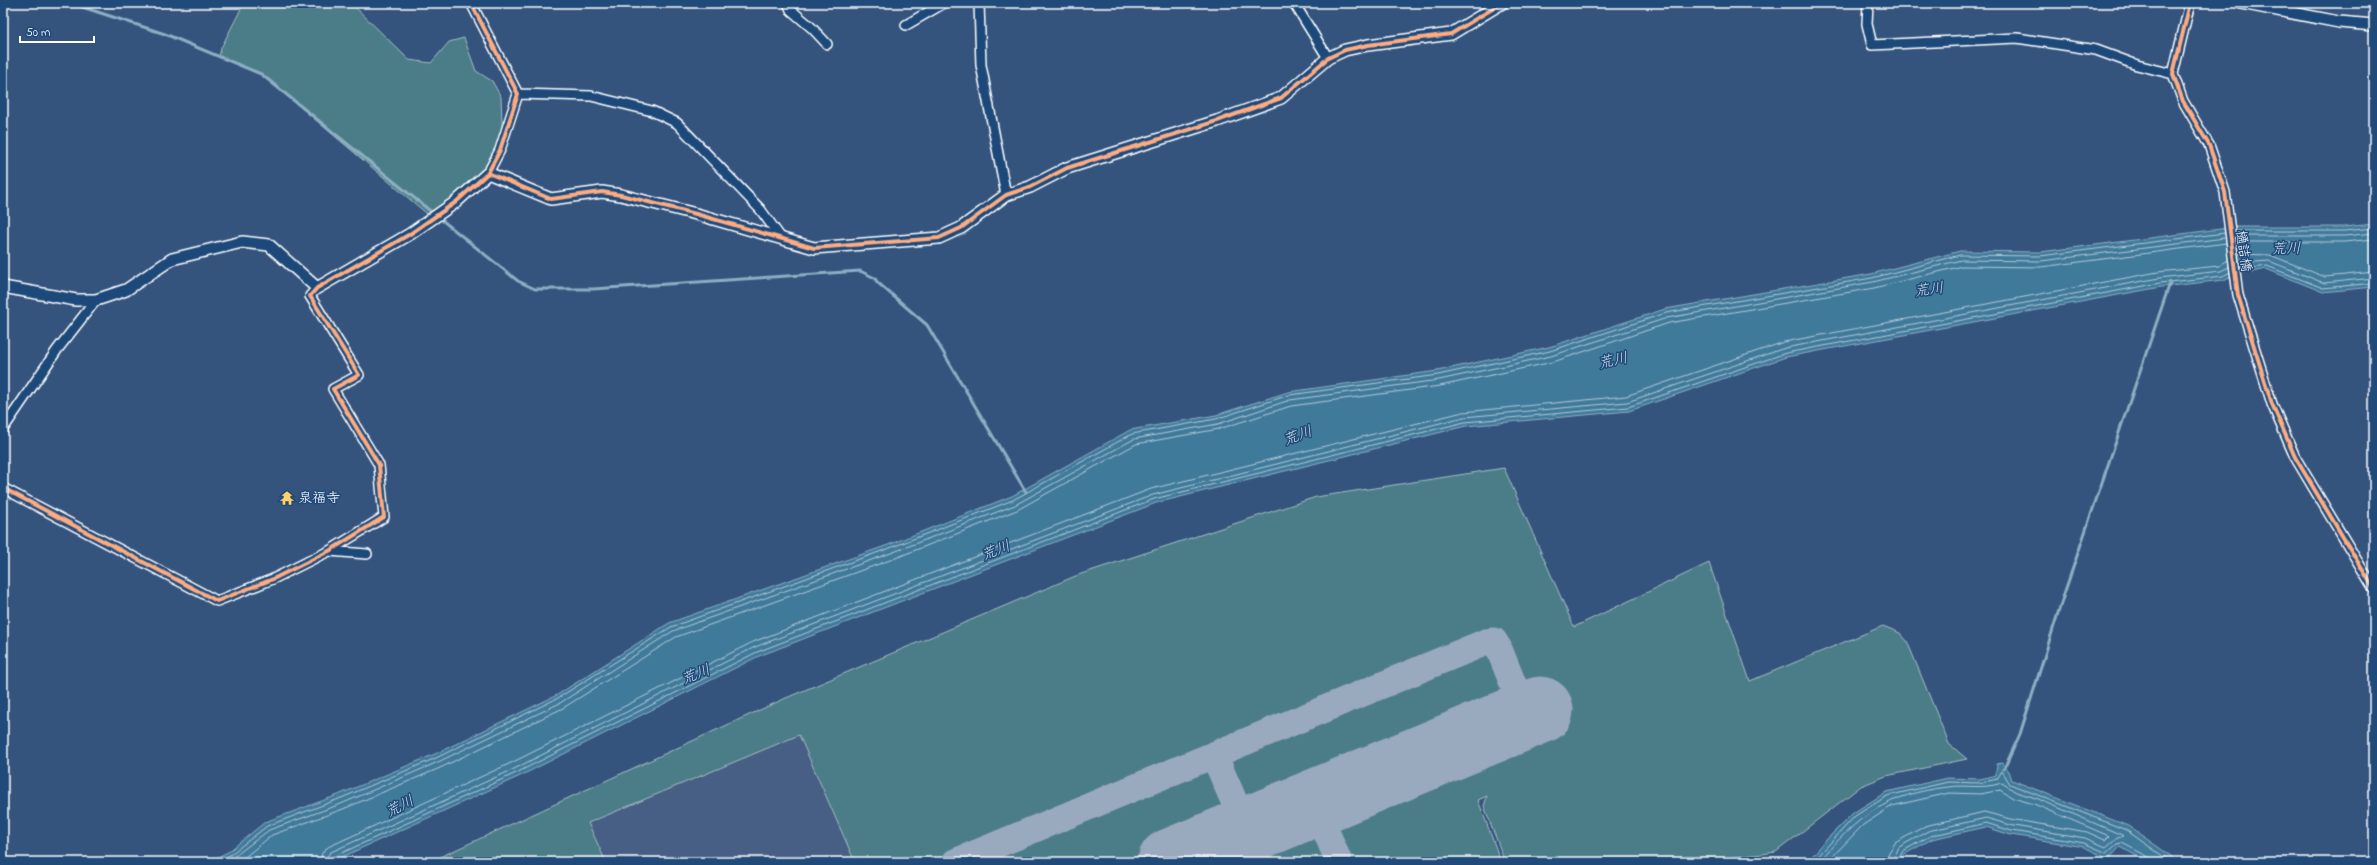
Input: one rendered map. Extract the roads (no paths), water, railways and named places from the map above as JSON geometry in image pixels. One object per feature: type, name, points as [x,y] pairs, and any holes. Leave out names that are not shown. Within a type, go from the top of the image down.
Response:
[{"type":"street","points":[[3,488],[217,601],[273,579],[329,551],[384,517],[379,465],[333,389],[359,375],[310,296],[317,288],[410,234],[456,202],[488,173],[500,150],[518,94],[471,3]]},
{"type":"street","points":[[788,3],[791,10],[812,28],[826,44]]},
{"type":"street","points":[[906,25],[944,3]]},
{"type":"street","points":[[979,3],[981,65],[1006,195]]},
{"type":"street","points":[[1294,3],[1328,58]]},
{"type":"street","points":[[488,173],[551,199],[602,192],[696,214],[814,248],[939,238],[961,228],[1006,195],[1030,186],[1066,168],[1217,121],[1281,98],[1328,58],[1345,50],[1368,45],[1451,34],[1502,3]]},
{"type":"street","points":[[1868,3],[1867,24],[1872,45],[2017,38],[2096,50],[2136,66],[2173,74],[2190,3]]},
{"type":"street","points":[[2241,3],[2339,22],[2374,25]]},
{"type":"street","name":"樋詰橋","points":[[2173,74],[2183,101],[2209,145],[2225,192],[2226,210],[2238,295],[2272,404],[2295,457],[2374,590]]},
{"type":"street","points":[[518,94],[591,96],[652,111],[677,123],[760,209],[781,238]]},
{"type":"street","points":[[3,288],[76,300],[96,300],[126,290],[172,259],[242,242],[269,245],[317,288]]},
{"type":"street","points":[[3,429],[57,350],[96,300]]},
{"type":"street","points":[[329,551],[367,554]]},
{"type":"water","name":"荒川","points":[[2374,224],[2373,287],[2323,292],[2266,269],[2254,272],[2243,269],[2224,280],[2161,287],[1786,357],[1629,411],[1466,426],[1156,503],[759,656],[518,777],[331,862],[207,862],[228,852],[265,822],[338,795],[435,754],[557,695],[669,623],[888,545],[1012,496],[1130,430],[1216,415],[1288,392],[1437,371],[1549,347],[1665,309],[1871,274],[1960,251],[2040,252],[2236,227],[2344,227]]},
{"type":"water","points":[[2002,763],[2009,771],[2012,780],[2128,826],[2171,856],[2176,862],[2148,862],[2120,847],[2109,859],[2084,847],[2011,835],[1986,827],[1932,839],[1905,854],[1900,862],[1807,862],[1826,840],[1853,813],[1886,792],[1948,778],[1980,779],[1996,775],[1997,764]]},
{"type":"waterway","points":[[70,3],[165,34],[261,74],[434,214]]},
{"type":"waterway","points":[[438,217],[518,281],[535,289],[593,289],[860,271],[875,278],[877,282],[927,325],[1026,492]]},
{"type":"waterway","points":[[2004,769],[2020,734],[2064,594],[2170,283]]},
{"type":"place","name":"泉福寺","points":[[287,498]]}]
